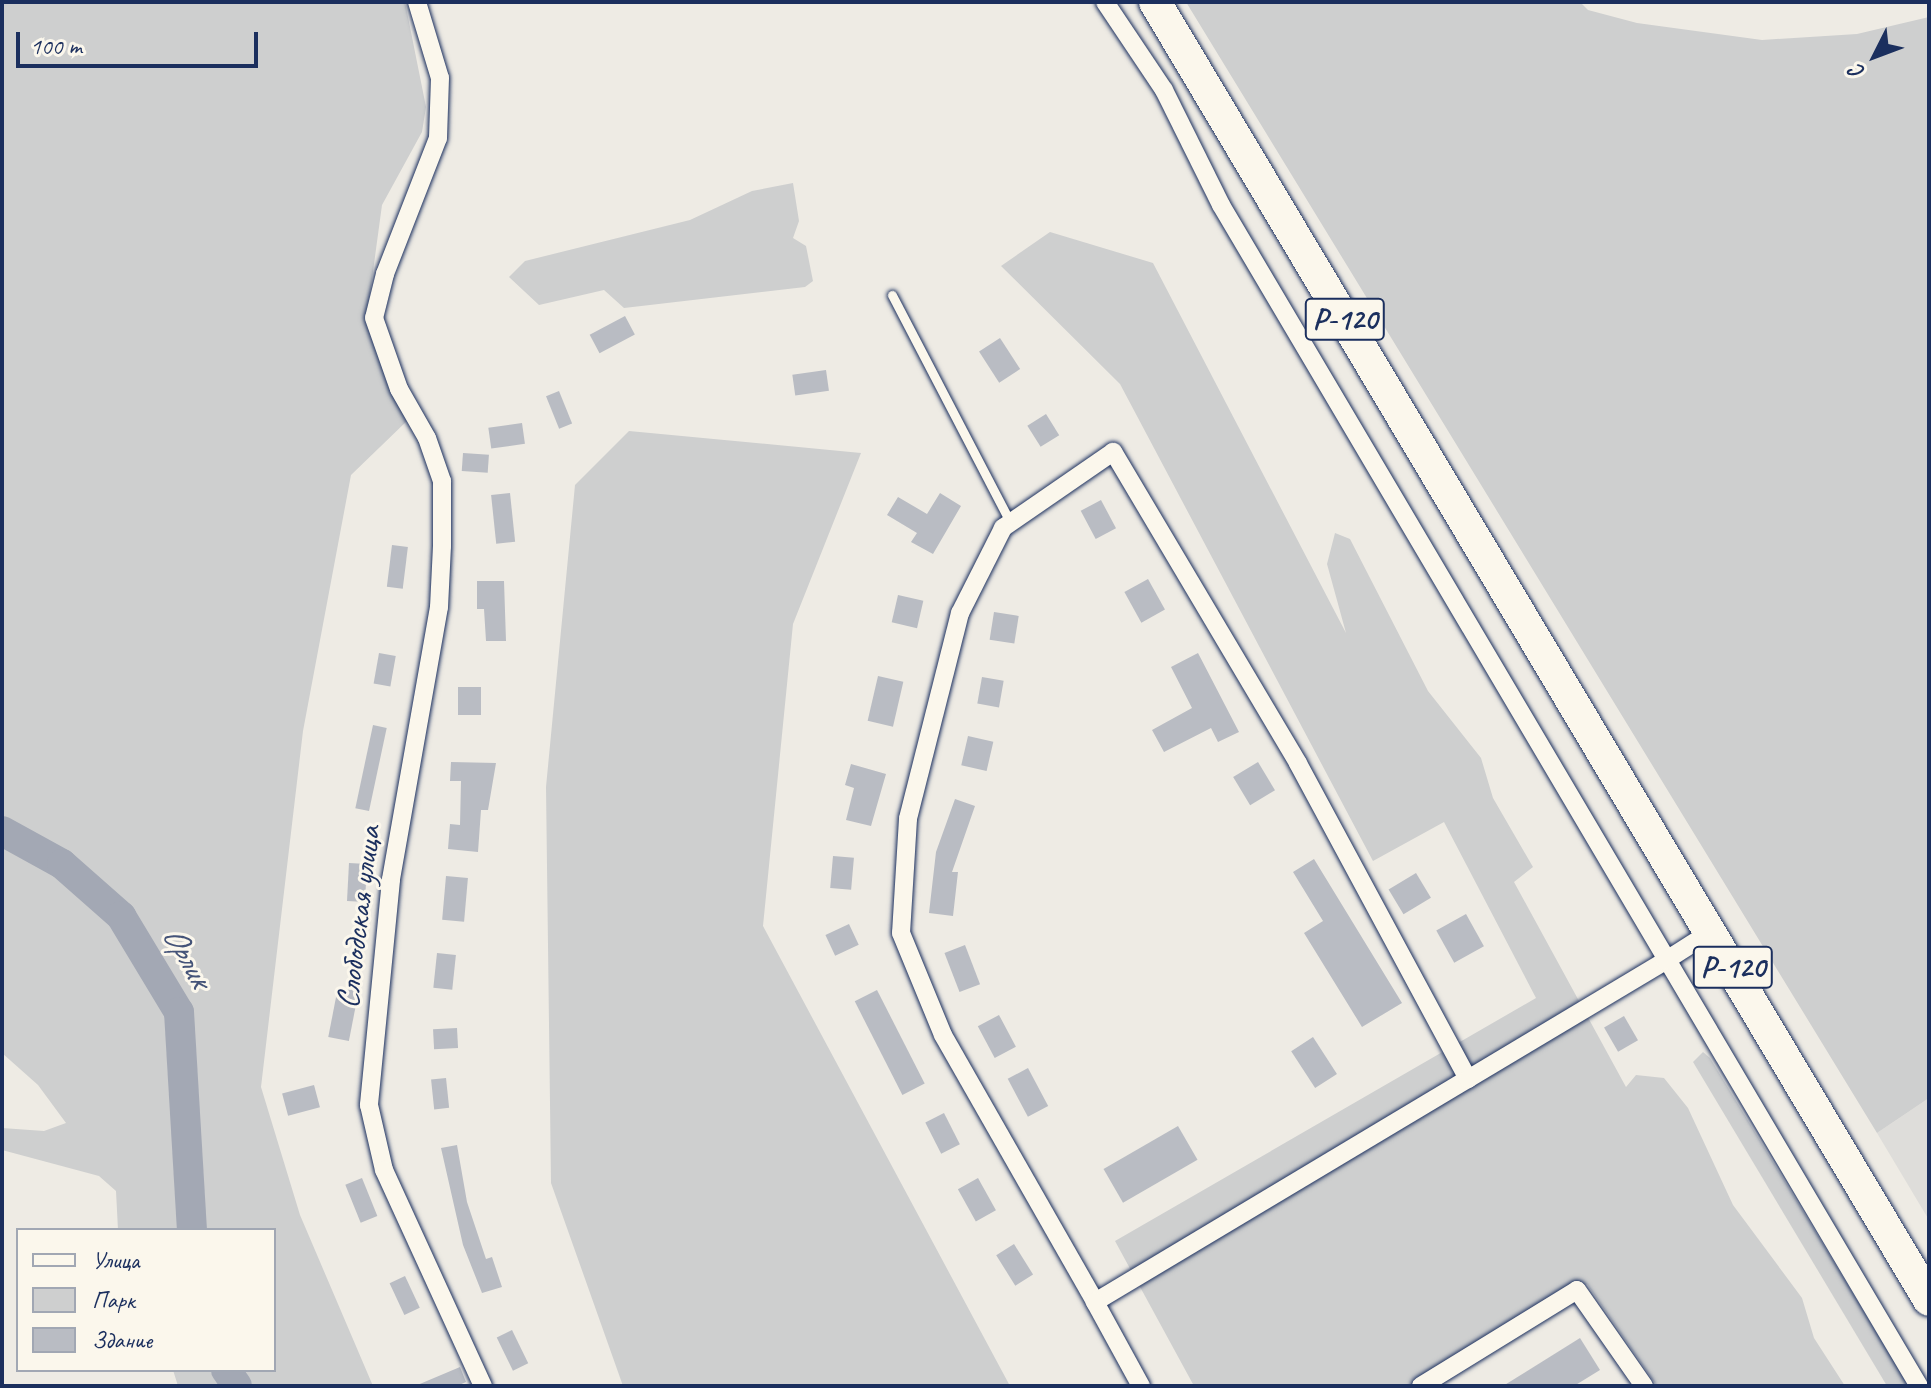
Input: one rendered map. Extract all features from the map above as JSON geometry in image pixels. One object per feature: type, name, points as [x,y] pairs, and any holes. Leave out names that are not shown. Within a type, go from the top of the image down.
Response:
[{"type":"highway","name":"Р-120","points":[[1155,2],[1712,931],[1929,1300]]},
{"type":"street","name":"Слободская улица","points":[[417,2],[440,78],[438,138],[385,274],[374,318],[399,389],[427,438],[442,481],[439,607],[391,880],[369,1105],[384,1170],[483,1386]]},
{"type":"street","points":[[1105,2],[1164,90],[1221,205],[1665,961],[1919,1386]]},
{"type":"street","points":[[1141,1386],[943,1035],[901,933],[908,819],[960,613],[1010,522],[1113,452],[1298,763],[1468,1079]]},
{"type":"street","points":[[1095,1302],[1712,931]]},
{"type":"street","points":[[1421,1386],[1577,1290],[1644,1386]]},
{"type":"lane","points":[[892,295],[1010,522]]},
{"type":"shaded area","points":[[1929,1098],[1929,1220],[1877,1133]]},
{"type":"green space","points":[[2,2],[405,2],[426,107],[422,132],[382,205],[366,323],[409,419],[351,475],[303,731],[261,1087],[300,1215],[373,1386],[178,1386],[174,1372],[276,1372],[276,1228],[118,1228],[116,1191],[99,1176],[2,1150],[2,1128],[44,1131],[66,1123],[38,1085],[2,1053]]},
{"type":"green space","points":[[1186,2],[1580,2],[1588,10],[1637,23],[1762,40],[1857,34],[1929,17],[1929,1098],[1877,1133]]},
{"type":"green space","points":[[793,183],[799,221],[793,238],[806,246],[813,281],[805,287],[624,308],[604,290],[539,305],[509,277],[525,261],[690,220],[752,191]]},
{"type":"green space","points":[[1050,232],[1153,263],[1346,633],[1327,564],[1335,533],[1350,539],[1428,691],[1481,758],[1493,798],[1533,867],[1514,882],[1626,1087],[1636,1075],[1664,1078],[1688,1108],[1733,1205],[1802,1298],[1814,1338],[1845,1386],[1657,1386],[1587,1284],[1420,1386],[1194,1386],[1115,1241],[1536,998],[1444,822],[1373,861],[1120,384],[1001,266]]},
{"type":"green space","points":[[629,431],[861,453],[793,624],[763,926],[1010,1386],[623,1386],[551,1183],[546,787],[575,485]]},
{"type":"green space","points":[[1703,1052],[1710,1058],[1909,1386],[1887,1386],[1693,1062]]},
{"type":"building","points":[[625,316],[635,335],[600,353],[590,335]]},
{"type":"building","points":[[1000,338],[1020,369],[999,383],[979,352]]},
{"type":"building","points":[[826,370],[829,391],[795,396],[792,375]]},
{"type":"building","points":[[559,391],[572,423],[559,429],[546,396]]},
{"type":"building","points":[[1046,414],[1059,435],[1041,447],[1027,426]]},
{"type":"building","points":[[522,423],[525,444],[491,449],[488,428]]},
{"type":"building","points":[[463,453],[489,455],[488,473],[462,471]]},
{"type":"building","points":[[510,493],[515,542],[496,544],[491,495]]},
{"type":"building","points":[[940,493],[961,506],[933,554],[911,542],[917,533],[887,515],[898,497],[927,514]]},
{"type":"building","points":[[1101,500],[1116,528],[1096,539],[1081,511]]},
{"type":"building","points":[[392,545],[408,547],[403,589],[387,587]]},
{"type":"building","points":[[1148,579],[1165,610],[1141,623],[1124,592]]},
{"type":"building","points":[[477,581],[504,581],[506,641],[486,641],[484,609],[477,609]]},
{"type":"building","points":[[898,595],[923,601],[917,628],[892,622]]},
{"type":"building","points":[[994,612],[1019,616],[1014,644],[990,640]]},
{"type":"building","points":[[379,653],[396,656],[390,686],[374,684]]},
{"type":"building","points":[[1198,653],[1239,732],[1218,742],[1211,728],[1164,752],[1152,730],[1192,708],[1171,667]]},
{"type":"building","points":[[878,676],[903,682],[893,727],[868,721]]},
{"type":"building","points":[[982,677],[1004,681],[999,707],[977,704]]},
{"type":"building","points":[[458,687],[481,687],[481,715],[458,715]]},
{"type":"building","points":[[373,725],[387,728],[369,811],[355,808]]},
{"type":"building","points":[[968,736],[993,742],[987,771],[961,765]]},
{"type":"building","points":[[451,762],[496,763],[488,810],[481,810],[478,852],[448,849],[450,824],[460,825],[461,781],[450,781]]},
{"type":"building","points":[[1258,762],[1275,790],[1250,805],[1233,777]]},
{"type":"building","points":[[851,764],[886,774],[871,826],[846,820],[854,788],[845,785]]},
{"type":"building","points":[[955,799],[975,806],[952,872],[958,872],[953,916],[929,913],[936,852]]},
{"type":"building","points":[[833,856],[854,858],[851,890],[830,888]]},
{"type":"building","points":[[1314,859],[1402,1003],[1362,1027],[1304,933],[1323,921],[1293,872]]},
{"type":"building","points":[[349,863],[367,864],[365,902],[347,901]]},
{"type":"building","points":[[1416,873],[1431,898],[1404,914],[1389,889]]},
{"type":"building","points":[[446,876],[468,878],[464,922],[442,920]]},
{"type":"building","points":[[1466,914],[1484,946],[1454,963],[1436,930]]},
{"type":"building","points":[[849,924],[859,945],[835,956],[825,935]]},
{"type":"building","points":[[965,945],[980,984],[960,992],[944,953]]},
{"type":"building","points":[[437,953],[456,955],[452,990],[433,988]]},
{"type":"building","points":[[338,987],[359,991],[349,1041],[328,1037]]},
{"type":"building","points":[[877,990],[925,1084],[902,1095],[855,1001]]},
{"type":"building","points":[[999,1015],[1016,1047],[995,1058],[978,1026]]},
{"type":"building","points":[[1624,1016],[1638,1040],[1618,1052],[1604,1028]]},
{"type":"building","points":[[457,1028],[458,1048],[434,1049],[433,1029]]},
{"type":"building","points":[[1313,1037],[1337,1074],[1315,1088],[1291,1051]]},
{"type":"building","points":[[1028,1068],[1048,1106],[1028,1117],[1008,1079]]},
{"type":"building","points":[[446,1078],[449,1108],[434,1109],[431,1080]]},
{"type":"building","points":[[314,1085],[320,1107],[288,1116],[282,1094]]},
{"type":"building","points":[[944,1113],[960,1144],[941,1154],[925,1123]]},
{"type":"building","points":[[1178,1126],[1198,1160],[1123,1203],[1104,1169]]},
{"type":"building","points":[[457,1145],[467,1202],[486,1259],[492,1257],[502,1287],[482,1293],[463,1245],[441,1148]]},
{"type":"building","points":[[362,1178],[377,1216],[361,1223],[345,1185]]},
{"type":"building","points":[[978,1178],[996,1210],[976,1222],[958,1189]]},
{"type":"building","points":[[1014,1244],[1033,1275],[1015,1286],[996,1255]]},
{"type":"building","points":[[405,1276],[420,1308],[404,1315],[390,1283]]},
{"type":"building","points":[[512,1330],[528,1363],[513,1371],[497,1337]]},
{"type":"building","points":[[1580,1338],[1600,1370],[1574,1386],[1503,1386]]},
{"type":"building","points":[[460,1367],[466,1382],[457,1386],[415,1386]]},
{"type":"waterway","name":"Орлик","points":[[2,831],[62,864],[121,916],[179,1012],[192,1228]]},
{"type":"waterway","name":"Орлик","points":[[227,1372],[237,1386]]}]
